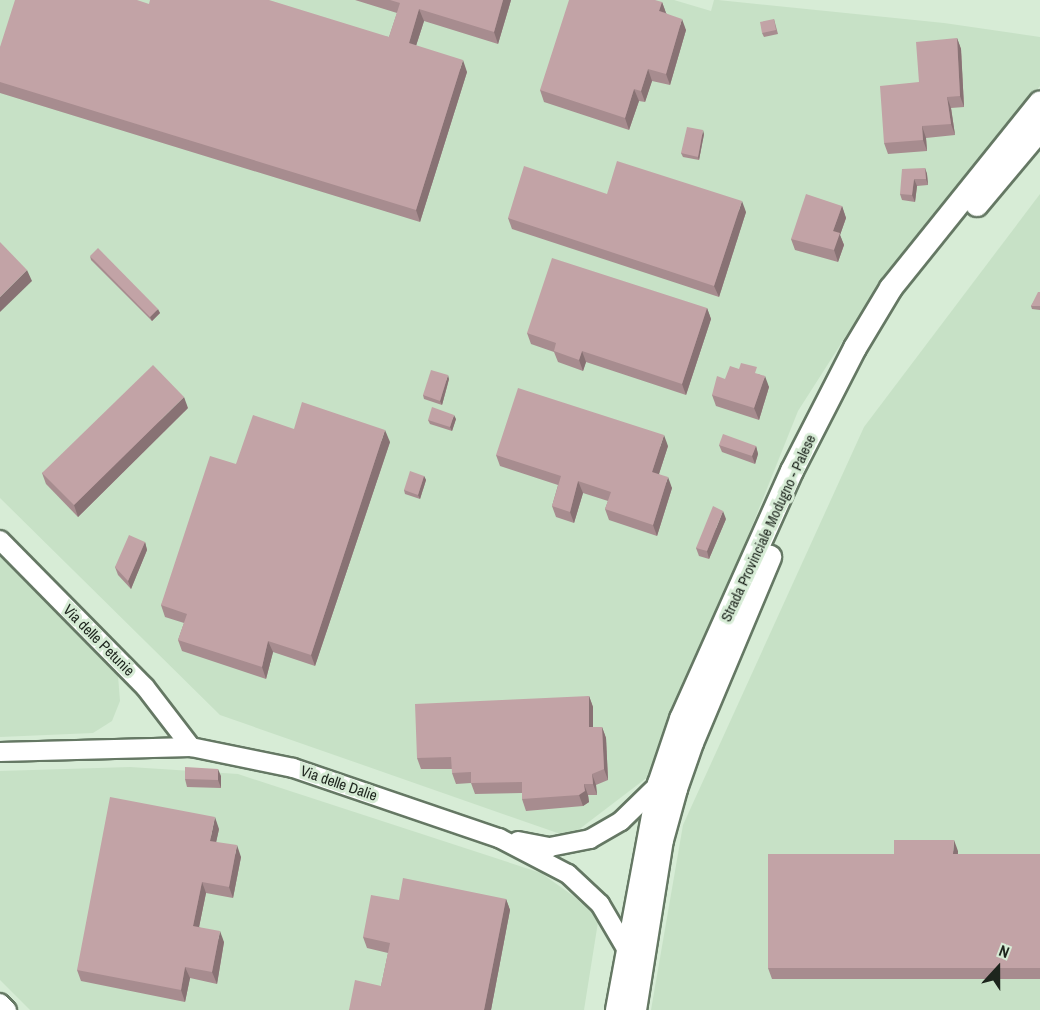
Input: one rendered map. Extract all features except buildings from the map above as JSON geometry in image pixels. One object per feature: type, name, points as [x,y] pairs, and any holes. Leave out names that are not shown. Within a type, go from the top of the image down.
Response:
[{"type":"main road","name":"Strada Provinciale Modugno - Palese","points":[[617,1010],[659,783],[681,719],[792,471],[855,348],[891,288],[1040,103]]},
{"type":"main road","name":"Strada Provinciale Modugno - Palese","points":[[635,1010],[662,840],[676,789],[692,743],[804,477],[867,354],[902,296],[1040,130]]},
{"type":"street","name":"Via delle Petunie","points":[[0,540],[145,687],[191,747]]},
{"type":"street","name":"Via delle Dalie","points":[[0,752],[191,747],[292,768],[499,838],[568,874],[600,904],[627,950]]},
{"type":"street","points":[[499,838],[550,847],[590,839],[621,821],[659,783]]},
{"type":"street","points":[[0,1003],[7,1010]]},
{"type":"shaded area","points":[[0,0],[674,0],[711,11],[714,0],[718,0],[944,23],[1040,37],[1040,86],[876,289],[798,411],[653,773],[569,837],[220,715],[0,498]]},
{"type":"shaded area","points":[[1040,194],[1040,1010],[651,1010],[683,825],[864,427]]},
{"type":"shaded area","points":[[0,557],[118,676],[120,701],[112,721],[93,733],[0,737]]},
{"type":"shaded area","points":[[130,767],[238,774],[541,873],[572,895],[595,915],[598,922],[584,1010],[30,1010],[0,980],[0,771]]}]
